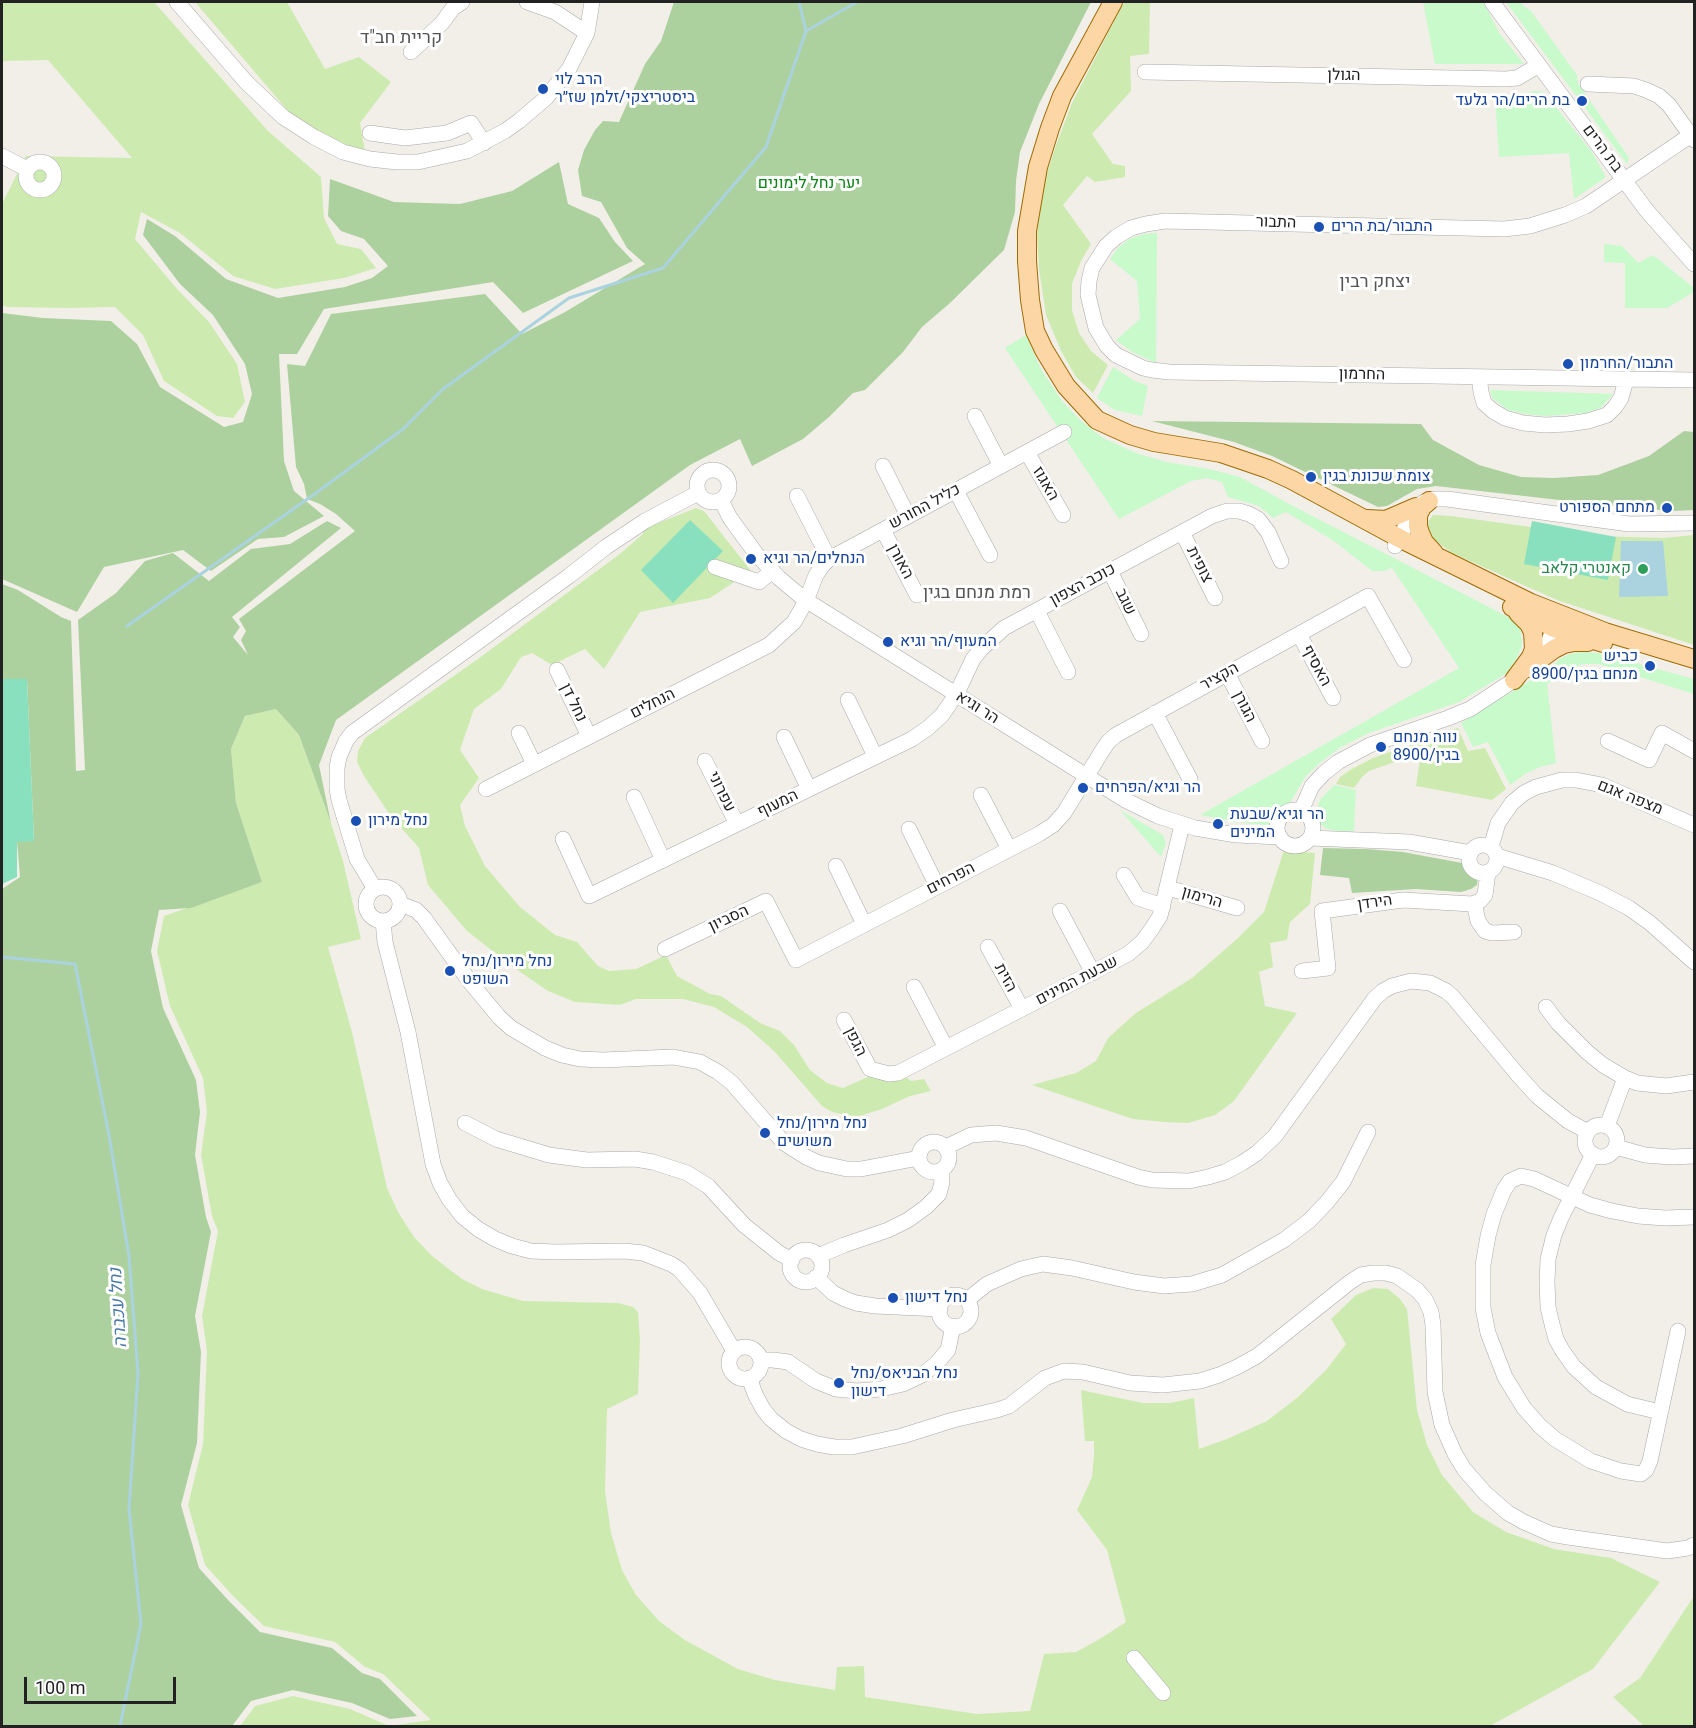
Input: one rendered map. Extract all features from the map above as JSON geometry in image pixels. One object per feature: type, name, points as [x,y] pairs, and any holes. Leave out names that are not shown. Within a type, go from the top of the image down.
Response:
[{"type":"main road","points":[[1113,2],[1062,96],[1038,167],[1027,231],[1030,300],[1035,331],[1066,386],[1097,420],[1130,435],[1154,442],[1221,453],[1268,469],[1363,518],[1397,542],[1440,558],[1531,603],[1556,621],[1616,648]]},
{"type":"main road","points":[[1221,453],[1244,467],[1397,542],[1507,605],[1522,616],[1529,624],[1534,641],[1531,657],[1514,680]]},
{"type":"main road","points":[[1363,518],[1386,520],[1423,504]]},
{"type":"main road","points":[[1423,504],[1418,515],[1420,533],[1428,548],[1440,558]]},
{"type":"main road","points":[[1507,605],[1695,660]]},
{"type":"main road","points":[[1528,668],[1554,649],[1574,642],[1586,642],[1695,670]]},
{"type":"street","points":[[177,2],[246,82],[283,117],[343,152],[370,159],[397,162],[418,162],[467,151],[519,121],[546,98],[569,69],[586,33],[592,2]]},
{"type":"street","points":[[411,52],[442,23],[453,8],[462,2]]},
{"type":"street","points":[[527,2],[555,12],[586,33]]},
{"type":"street","name":"בת הרים","points":[[1492,2],[1647,211],[1695,264]]},
{"type":"street","name":"הגולן","points":[[1145,72],[1506,79],[1517,78],[1539,65]]},
{"type":"street","points":[[1588,84],[1619,85],[1647,90],[1659,96],[1669,105],[1694,136]]},
{"type":"street","points":[[370,133],[405,138],[447,133],[471,123],[483,143]]},
{"type":"street","name":"התבור","points":[[1089,281],[1092,268],[1106,246],[1116,237],[1131,228],[1165,221],[1504,229],[1530,226],[1586,206],[1624,179],[1694,136]]},
{"type":"street","points":[[2,156],[27,169]]},
{"type":"street","name":"החרמון","points":[[1089,281],[1089,302],[1096,328],[1116,356],[1143,368],[1169,372],[1695,380]]},
{"type":"street","points":[[1479,377],[1484,403],[1493,411],[1505,418],[1523,423],[1545,425],[1588,421],[1607,415],[1621,398],[1626,380]]},
{"type":"street","points":[[975,416],[1001,466]]},
{"type":"street","name":"כליל החורש","points":[[806,601],[816,575],[829,559],[1064,432]]},
{"type":"street","name":"האגוז","points":[[1027,452],[1063,515]]},
{"type":"street","points":[[883,466],[908,516]]},
{"type":"street","points":[[708,470],[723,473],[729,482],[728,492],[716,502],[705,500],[698,493],[696,485],[699,477],[708,470]]},
{"type":"street","points":[[956,491],[990,555]]},
{"type":"street","points":[[375,889],[357,859],[339,800],[337,768],[339,757],[352,733],[606,547],[645,520],[698,493]]},
{"type":"street","points":[[797,496],[829,559]]},
{"type":"street","name":"הר וגיא","points":[[721,500],[738,530],[772,571],[806,601],[1136,806],[1182,825],[1229,834],[1280,837]]},
{"type":"street","points":[[1397,542],[1423,504],[1446,500],[1629,524],[1695,524]]},
{"type":"street","name":"כוכב הצפון","points":[[956,695],[973,659],[1004,628],[1212,516],[1227,511],[1239,511],[1258,519],[1268,532],[1281,561]]},
{"type":"street","name":"האורן","points":[[883,530],[917,594]]},
{"type":"street","name":"צופית","points":[[1182,532],[1215,598]]},
{"type":"street","points":[[715,567],[759,582],[772,571]]},
{"type":"street","name":"שגב","points":[[1110,571],[1141,634]]},
{"type":"street","name":"הקציר","points":[[1087,776],[1108,742],[1125,729],[1368,596],[1404,660]]},
{"type":"street","name":"הנחלים","points":[[486,789],[769,645],[794,622],[806,601]]},
{"type":"street","points":[[1037,611],[1068,672]]},
{"type":"street","points":[[1300,811],[1312,786],[1338,762],[1370,745],[1470,709],[1514,680],[1539,656],[1549,641],[1556,621]]},
{"type":"street","name":"האסיף","points":[[1299,633],[1334,698]]},
{"type":"street","name":"נחל דן","points":[[557,670],[590,736]]},
{"type":"street","name":"הגורן","points":[[1227,673],[1262,741]]},
{"type":"street","name":"המעוף","points":[[563,839],[589,896],[912,739],[942,715],[956,695]]},
{"type":"street","points":[[848,700],[875,756]]},
{"type":"street","points":[[1155,713],[1190,779]]},
{"type":"street","points":[[519,733],[534,765]]},
{"type":"street","points":[[1608,741],[1649,760],[1662,734],[1695,751]]},
{"type":"street","points":[[784,737],[809,789]]},
{"type":"street","name":"עפרוני","points":[[705,761],[737,824]]},
{"type":"street","name":"הפרחים","points":[[796,960],[1039,834],[1053,825],[1064,813],[1087,776]]},
{"type":"street","name":"מצפה אגם","points":[[1494,852],[1498,823],[1512,803],[1536,787],[1562,780],[1602,785],[1695,825]]},
{"type":"street","points":[[981,795],[1009,849]]},
{"type":"street","points":[[634,797],[663,860]]},
{"type":"street","points":[[1292,810],[1300,811],[1308,815],[1311,820],[1313,831],[1310,838],[1296,845],[1285,842],[1280,837],[1278,827],[1282,816],[1292,810]]},
{"type":"street","name":"שבעת המינים","points":[[898,1073],[1093,973],[1128,954],[1142,942],[1163,906],[1182,825]]},
{"type":"street","points":[[909,829],[937,886]]},
{"type":"street","points":[[1310,838],[1402,841],[1471,853]]},
{"type":"street","points":[[1494,852],[1496,865],[1488,872],[1481,873],[1473,868],[1469,860],[1471,853],[1480,845],[1485,845],[1494,852],[1553,873],[1629,908],[1670,939],[1695,962]]},
{"type":"street","points":[[836,866],[864,924]]},
{"type":"street","points":[[1488,872],[1485,895],[1480,901],[1474,903],[1478,921],[1485,931],[1514,932]]},
{"type":"street","name":"הרימון","points":[[1124,875],[1138,898],[1163,906]]},
{"type":"street","points":[[380,887],[393,890],[400,904],[395,916],[383,921],[374,918],[366,909],[368,895],[380,887]]},
{"type":"street","name":"הרימון","points":[[1168,888],[1237,908]]},
{"type":"street","name":"הירדן","points":[[1302,971],[1328,968],[1322,912],[1403,900],[1474,903]]},
{"type":"street","name":"הסביון","points":[[665,949],[766,902],[796,960]]},
{"type":"street","points":[[400,904],[416,910],[424,918],[498,1017],[511,1028],[545,1048],[580,1059],[673,1058],[700,1062],[732,1083],[784,1143],[819,1163],[847,1169],[861,1169],[919,1158]]},
{"type":"street","points":[[1060,911],[1093,973]]},
{"type":"street","points":[[383,921],[384,942],[408,1032],[433,1164],[440,1183],[462,1216],[495,1239],[531,1251],[624,1251],[643,1253],[671,1264],[679,1269],[700,1293],[735,1351]]},
{"type":"street","name":"הזית","points":[[988,947],[1022,1010]]},
{"type":"street","points":[[946,1147],[971,1135],[996,1134],[1026,1138],[1152,1180],[1189,1181],[1225,1172],[1257,1153],[1275,1136],[1375,998],[1392,986],[1411,981],[1430,983],[1446,991],[1537,1096],[1568,1121],[1588,1132]]},
{"type":"street","points":[[914,987],[946,1048]]},
{"type":"street","points":[[1546,1007],[1558,1023],[1587,1052],[1625,1078],[1637,1083],[1666,1086],[1695,1082]]},
{"type":"street","name":"הגפן","points":[[844,1020],[870,1069],[889,1074],[898,1073]]},
{"type":"street","points":[[1607,1126],[1625,1078]]},
{"type":"street","points":[[465,1123],[496,1139],[549,1155],[587,1160],[653,1161],[687,1173],[708,1186],[744,1225],[779,1253],[792,1260]]},
{"type":"street","points":[[1598,1126],[1607,1126],[1615,1132],[1616,1147],[1613,1152],[1601,1157],[1588,1150],[1586,1144],[1588,1132],[1598,1126]]},
{"type":"street","points":[[967,1300],[995,1280],[1021,1269],[1042,1264],[1164,1286],[1192,1284],[1222,1275],[1284,1240],[1309,1221],[1343,1182],[1368,1132]]},
{"type":"street","points":[[928,1142],[938,1142],[946,1147],[950,1158],[941,1171],[929,1171],[922,1166],[919,1158],[921,1149],[928,1142]]},
{"type":"street","points":[[1616,1147],[1645,1155],[1695,1156]]},
{"type":"street","points":[[1593,1154],[1554,1235],[1548,1259],[1548,1306],[1556,1339],[1574,1367],[1596,1387],[1627,1404],[1660,1412]]},
{"type":"street","points":[[818,1256],[888,1230],[908,1220],[939,1194],[942,1182],[941,1171]]},
{"type":"street","points":[[1678,1331],[1650,1461],[1646,1470],[1641,1474],[1620,1472],[1591,1461],[1555,1439],[1524,1408],[1505,1377],[1488,1333],[1482,1308],[1483,1265],[1494,1214],[1504,1190],[1510,1181],[1521,1176],[1534,1179],[1590,1205],[1612,1211],[1665,1218],[1695,1217]]},
{"type":"street","points":[[806,1250],[818,1256],[821,1268],[816,1277],[808,1281],[799,1280],[794,1276],[790,1268],[796,1253],[806,1250]]},
{"type":"street","points":[[750,1378],[763,1409],[786,1431],[817,1444],[852,1447],[902,1436],[1009,1406],[1045,1378],[1064,1371],[1083,1372],[1130,1383],[1163,1385],[1200,1381],[1219,1375],[1257,1356],[1361,1275],[1386,1273],[1397,1276],[1417,1290],[1425,1299],[1431,1312],[1435,1392],[1442,1425],[1464,1469],[1485,1493],[1516,1518],[1551,1534],[1667,1551],[1692,1544]]},
{"type":"street","points":[[816,1277],[833,1293],[851,1301],[875,1306],[940,1309]]},
{"type":"street","points":[[958,1295],[967,1300],[971,1308],[970,1316],[964,1323],[953,1326],[942,1320],[940,1309],[942,1301],[947,1297],[958,1295]]},
{"type":"street","points":[[761,1360],[788,1362],[816,1381],[836,1389],[857,1391],[881,1389],[903,1384],[922,1375],[936,1364],[948,1350],[953,1326]]},
{"type":"street","points":[[744,1347],[752,1348],[761,1360],[759,1371],[754,1376],[741,1378],[731,1371],[729,1359],[735,1351],[744,1347]]},
{"type":"street","points":[[1134,1658],[1163,1693]]},
{"type":"green space","points":[[2,2],[154,2],[268,131],[321,177],[324,218],[337,244],[361,249],[376,268],[344,278],[275,289],[233,276],[180,233],[141,212],[135,239],[177,289],[209,322],[237,364],[245,402],[233,418],[217,416],[164,381],[143,335],[115,307],[7,307],[2,305],[2,204],[26,156],[132,158],[48,60],[2,61]]},
{"type":"green space","points":[[195,2],[287,2],[325,69],[359,57],[391,82],[360,123],[367,163],[300,125]]},
{"type":"green space","name":"יער נחל לימונים","points":[[674,2],[1091,2],[1039,104],[1020,152],[1015,212],[1004,250],[922,327],[903,352],[865,390],[853,393],[803,439],[752,466],[740,439],[690,465],[336,720],[319,765],[331,823],[299,735],[276,709],[245,716],[231,749],[236,803],[262,882],[191,908],[159,910],[151,951],[163,1008],[196,1080],[200,1112],[195,1155],[206,1217],[211,1232],[195,1316],[201,1352],[197,1443],[181,1505],[199,1568],[260,1632],[332,1648],[362,1673],[380,1679],[417,1716],[390,1719],[352,1703],[293,1690],[251,1701],[232,1726],[2,1726],[2,889],[20,877],[17,841],[34,841],[27,679],[2,680],[2,584],[18,590],[71,621],[76,771],[85,770],[78,620],[116,593],[145,561],[173,553],[209,581],[251,549],[290,544],[327,521],[341,528],[232,617],[240,627],[233,637],[248,655],[241,640],[246,631],[239,619],[355,531],[336,514],[307,499],[304,484],[296,467],[287,364],[305,366],[331,314],[485,294],[522,334],[565,312],[645,264],[627,248],[601,202],[582,196],[578,170],[584,150],[595,130],[603,121],[619,122],[645,64],[661,41]]},
{"type":"green space","points":[[1124,2],[1150,2],[1149,54],[1130,56],[1131,91],[1092,134],[1113,164],[1125,166],[1125,177],[1095,182],[1087,176],[1063,205],[1091,244],[1072,284],[1072,310],[1079,333],[1091,351],[1108,365],[1093,393],[1076,377],[1061,351],[1046,315],[1039,269],[1037,234],[1043,186],[1055,148],[1072,103]]},
{"type":"green space","points":[[1423,2],[1483,2],[1500,34],[1524,64],[1435,64]]},
{"type":"green space","points":[[1506,2],[1520,2],[1531,11],[1577,75],[1578,83],[1629,158],[1627,164]]},
{"type":"green space","points":[[1534,91],[1543,92],[1555,106],[1592,152],[1606,177],[1574,199],[1569,153],[1499,157],[1495,98]]},
{"type":"green space","points":[[559,162],[568,204],[599,218],[615,242],[633,261],[523,313],[493,282],[324,309],[297,354],[279,354],[284,461],[294,491],[324,516],[284,537],[258,539],[211,571],[183,550],[104,567],[77,612],[2,579],[2,313],[43,318],[111,321],[137,344],[160,387],[224,427],[243,422],[252,394],[245,364],[213,315],[180,284],[143,235],[147,219],[175,236],[226,279],[278,298],[345,287],[372,278],[388,266],[364,239],[341,231],[328,216],[330,179],[394,202],[460,204],[512,191]]},
{"type":"green space","points":[[1157,233],[1156,363],[1132,352],[1116,340],[1140,319],[1137,281],[1110,259],[1129,239]]},
{"type":"green space","points":[[1604,244],[1622,246],[1638,263],[1653,255],[1694,288],[1694,292],[1667,308],[1625,308],[1625,263],[1604,262]]},
{"type":"green space","points":[[1026,335],[1041,369],[1062,401],[1079,419],[1103,438],[1136,453],[1166,462],[1240,477],[1514,620],[1521,631],[1522,645],[1507,673],[1459,702],[1369,733],[1341,747],[1306,776],[1288,806],[1275,822],[1266,825],[1200,815],[1459,668],[1392,568],[1372,571],[1334,541],[1286,512],[1273,518],[1259,506],[1228,497],[1222,482],[1207,478],[1191,481],[1119,519],[1005,348]]},
{"type":"green space","points":[[1113,367],[1133,380],[1148,386],[1142,416],[1115,410],[1097,398]]},
{"type":"green space","points":[[1490,390],[1613,394],[1602,407],[1586,413],[1546,416],[1508,410],[1492,398]]},
{"type":"green space","points":[[1152,421],[1421,424],[1433,440],[1479,465],[1521,477],[1554,478],[1598,475],[1649,456],[1684,431],[1694,432],[1694,510],[1673,511],[1621,507],[1436,486],[1417,489],[1387,506],[1378,507],[1272,456],[1234,442]]},
{"type":"green space","points":[[696,508],[704,511],[751,571],[710,598],[640,612],[604,669],[585,649],[552,665],[532,653],[521,657],[501,689],[474,709],[460,750],[479,778],[460,805],[465,826],[485,866],[520,907],[555,935],[577,942],[598,966],[609,971],[636,969],[666,955],[677,976],[710,994],[721,996],[760,1023],[780,1031],[794,1045],[810,1070],[827,1083],[843,1088],[870,1076],[907,1078],[911,1081],[924,1079],[931,1091],[910,1096],[882,1109],[859,1116],[832,1112],[822,1106],[774,1051],[747,1027],[714,1007],[683,999],[636,999],[620,1005],[575,1002],[548,991],[513,967],[467,931],[428,885],[419,848],[390,815],[357,762],[358,751],[365,738],[478,659],[621,553],[643,534],[643,529]]},
{"type":"green space","points":[[1433,515],[1596,536],[1663,538],[1694,535],[1694,645],[1557,600],[1452,553],[1430,537],[1427,531],[1427,523]]},
{"type":"green space","points":[[690,520],[723,551],[673,603],[641,570]]},
{"type":"green space","points":[[1532,521],[1616,537],[1608,580],[1524,564]]},
{"type":"green space","points":[[1573,653],[1599,653],[1694,679],[1694,694],[1599,664],[1582,664],[1547,684],[1556,763],[1525,774],[1510,785],[1488,742],[1473,747],[1461,723],[1549,669],[1561,658]]},
{"type":"green space","points":[[2,679],[27,679],[34,841],[17,842],[17,877],[2,884]]},
{"type":"green space","points":[[276,709],[299,735],[343,861],[361,939],[328,947],[352,1032],[387,1188],[398,1212],[414,1237],[432,1256],[462,1279],[482,1289],[523,1301],[618,1303],[633,1307],[638,1312],[640,1340],[638,1394],[607,1409],[605,1491],[611,1533],[622,1570],[636,1595],[659,1621],[685,1640],[738,1669],[775,1680],[835,1690],[837,1667],[864,1666],[865,1697],[977,1714],[1030,1711],[1044,1654],[1076,1652],[1126,1622],[1107,1550],[1077,1510],[1092,1477],[1094,1454],[1094,1441],[1085,1441],[1081,1390],[1143,1403],[1170,1403],[1194,1398],[1199,1449],[1267,1421],[1298,1397],[1326,1370],[1346,1344],[1331,1319],[1356,1295],[1373,1288],[1388,1289],[1400,1299],[1407,1309],[1417,1410],[1427,1445],[1442,1475],[1473,1512],[1506,1532],[1554,1549],[1611,1558],[1660,1582],[1593,1669],[1490,1726],[389,1726],[431,1720],[383,1674],[365,1667],[335,1642],[264,1626],[205,1565],[188,1505],[203,1444],[207,1351],[202,1316],[218,1231],[212,1216],[201,1155],[207,1112],[203,1078],[170,1006],[157,951],[164,916],[262,882],[236,803],[231,749],[245,716]]},
{"type":"green space","points":[[1458,728],[1468,751],[1485,748],[1506,789],[1492,800],[1416,786],[1421,753],[1369,771],[1354,788],[1336,784],[1340,777],[1373,758]]},
{"type":"green space","points":[[1334,785],[1356,790],[1354,831],[1336,831],[1325,828],[1317,821],[1315,813],[1320,800]]},
{"type":"green space","points":[[1120,810],[1163,835],[1166,843],[1161,857]]},
{"type":"green space","points":[[1323,848],[1403,852],[1462,863],[1478,874],[1477,885],[1461,892],[1416,889],[1352,893],[1349,878],[1320,875]]},
{"type":"green space","points":[[1284,850],[1315,853],[1310,904],[1290,922],[1287,940],[1270,943],[1273,967],[1259,972],[1265,1006],[1297,1013],[1234,1101],[1215,1115],[1188,1123],[1165,1122],[1133,1119],[1032,1085],[1076,1073],[1096,1061],[1108,1038],[1136,1013],[1192,978],[1237,939],[1264,912]]},
{"type":"green space","points":[[1694,1596],[1694,1726],[1644,1726],[1613,1697],[1640,1678]]},
{"type":"green space","points":[[293,1696],[350,1709],[389,1726],[240,1726],[255,1706]]},
{"type":"water","name":"קאנטרי קלאב","points":[[1621,541],[1663,541],[1668,596],[1619,597]]},
{"type":"waterway","points":[[127,626],[403,429],[443,389],[569,298],[663,268],[766,147],[806,31],[799,2]]},
{"type":"waterway","points":[[806,31],[857,2]]},
{"type":"waterway","name":"נחל עכברה","points":[[2,957],[75,964],[109,1135],[129,1256],[138,1373],[129,1509],[141,1624],[120,1726]]},
{"type":"place","name":"הרב לוי ביסטריצקי/זלמן שז״ר","points":[[543,89]]},
{"type":"place","name":"בת הרים/הר גלעד","points":[[1582,101]]},
{"type":"place","name":"התבור/בת הרים","points":[[1319,227]]},
{"type":"place","name":"התבור/החרמון","points":[[1568,364]]},
{"type":"place","name":"צומת שכונת בגין","points":[[1311,477]]},
{"type":"place","name":"מתחם הספורט","points":[[1667,508]]},
{"type":"place","name":"הנחלים/הר וגיא","points":[[751,559]]},
{"type":"place","name":"קאנטרי קלאב","points":[[1643,569]]},
{"type":"place","name":"המעוף/הר וגיא","points":[[888,642]]},
{"type":"place","name":"כביש 8900/מנחם בגין","points":[[1650,666]]},
{"type":"place","name":"נווה מנחם בגין/8900","points":[[1381,747]]},
{"type":"place","name":"הר וגיא/הפרחים","points":[[1083,788]]},
{"type":"place","name":"נחל מירון","points":[[356,821]]},
{"type":"place","name":"הר וגיא/שבעת המינים","points":[[1218,824]]},
{"type":"place","name":"נחל מירון/נחל השופט","points":[[450,971]]},
{"type":"place","name":"נחל מירון/נחל משושים","points":[[765,1133]]},
{"type":"place","name":"נחל דישון","points":[[893,1298]]},
{"type":"place","name":"נחל הבניאס/נחל דישון","points":[[839,1383]]},
{"type":"district","name":"קריית חב\"ד","points":[[401,38]]},
{"type":"district","name":"יצחק רבין","points":[[1375,282]]},
{"type":"district","name":"רמת מנחם בגין","points":[[977,593]]}]
